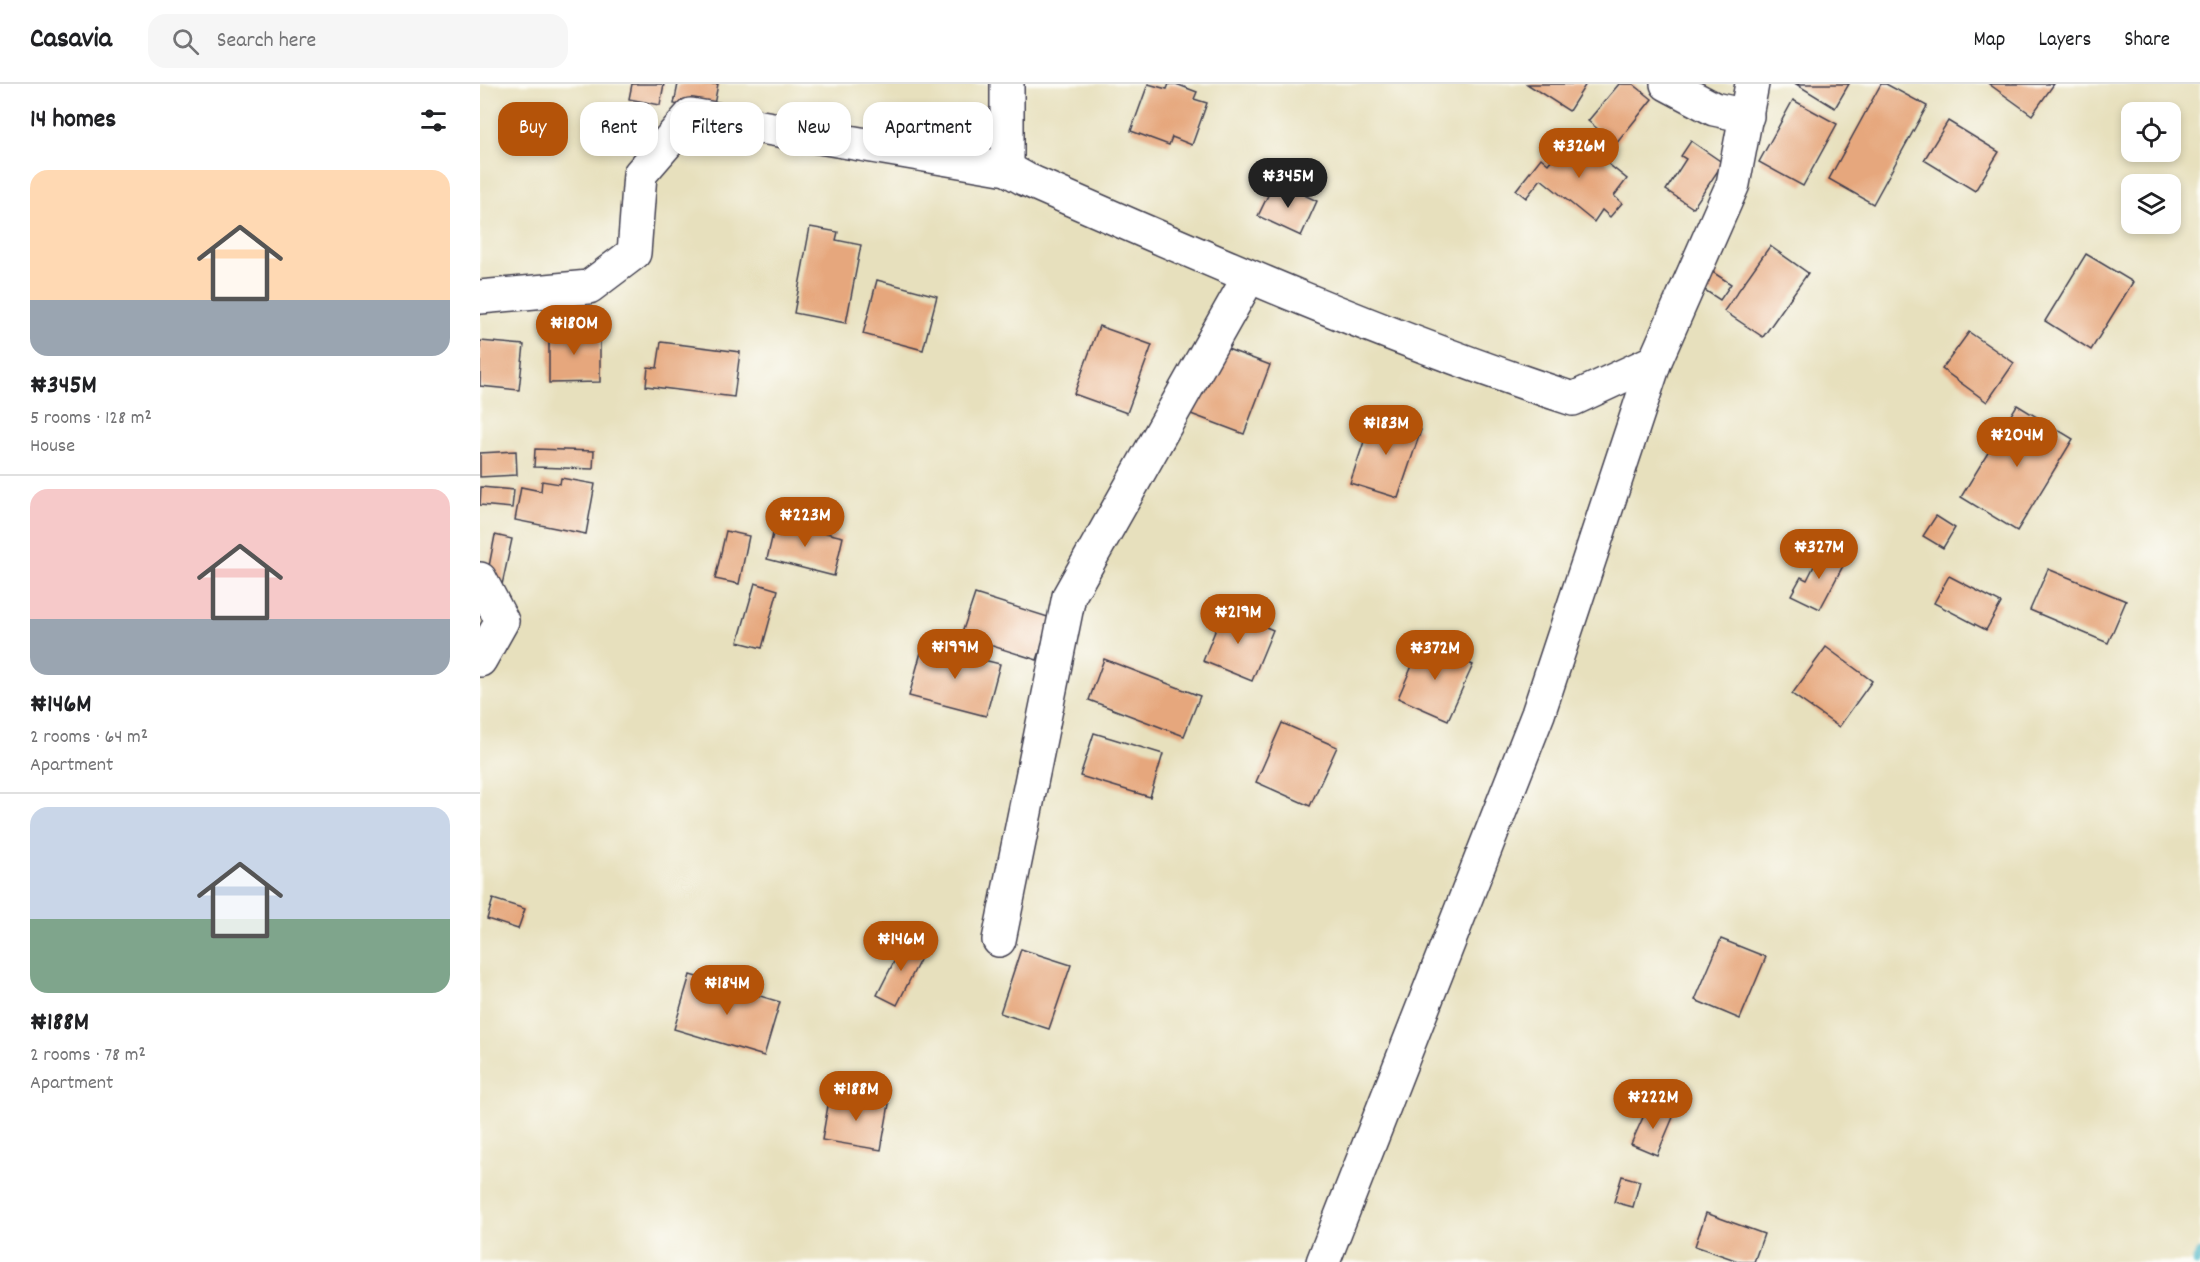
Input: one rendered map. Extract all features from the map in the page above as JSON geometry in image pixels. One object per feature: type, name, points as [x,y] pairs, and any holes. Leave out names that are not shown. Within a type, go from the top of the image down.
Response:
[{"type":"street","points":[[1007,84],[1007,170]]},
{"type":"street","points":[[1666,84],[1714,109],[1747,116]]},
{"type":"street","points":[[1323,1262],[1538,714],[1655,361],[1733,184],[1752,84]]},
{"type":"street","points":[[480,297],[589,287],[634,253],[640,174],[691,115],[1007,170],[1249,277],[1499,375],[1573,399],[1655,361]]},
{"type":"street","points":[[999,940],[1069,596],[1249,277]]},
{"type":"street","points":[[480,579],[502,621],[480,660]]},
{"type":"building","points":[[632,84],[664,84],[660,105],[658,102],[629,99]]},
{"type":"building","points":[[678,84],[718,84],[715,102],[674,102]]},
{"type":"building","points":[[1148,84],[1167,89],[1169,84],[1176,84],[1197,92],[1194,99],[1207,103],[1192,145],[1172,137],[1169,145],[1131,131]]},
{"type":"building","points":[[1527,84],[1586,84],[1569,111]]},
{"type":"building","points":[[1619,84],[1633,84],[1652,99],[1616,144],[1588,121]]},
{"type":"building","points":[[1796,84],[1849,84],[1835,108]]},
{"type":"building","points":[[1881,84],[1886,84],[1927,106],[1873,204],[1829,179]]},
{"type":"building","points":[[1989,84],[2054,84],[2032,115]]},
{"type":"building","points":[[1793,100],[1837,124],[1803,186],[1759,162]]},
{"type":"building","points":[[1948,121],[1999,152],[1975,191],[1924,160]]},
{"type":"building","points":[[1572,135],[1627,179],[1614,196],[1622,203],[1610,217],[1602,210],[1594,222],[1541,179],[1526,198],[1516,190],[1541,158],[1548,164]]},
{"type":"building","points":[[1691,141],[1723,163],[1693,208],[1666,190],[1686,159],[1681,156]]},
{"type":"building","points":[[1275,181],[1317,201],[1301,236],[1258,216]]},
{"type":"building","points":[[810,227],[838,232],[836,240],[861,245],[846,323],[794,313]]},
{"type":"building","points":[[1770,246],[1808,273],[1763,337],[1724,311]]},
{"type":"building","points":[[2086,254],[2133,282],[2091,350],[2045,321]]},
{"type":"building","points":[[1711,271],[1731,284],[1720,300],[1700,287]]},
{"type":"building","points":[[877,280],[937,296],[923,350],[863,334]]},
{"type":"building","points":[[1099,326],[1152,345],[1127,413],[1074,394]]},
{"type":"building","points":[[600,330],[600,382],[549,383],[549,331]]},
{"type":"building","points":[[1969,332],[2014,363],[1987,402],[1942,369]]},
{"type":"building","points":[[480,341],[524,345],[519,390],[480,386]]},
{"type":"building","points":[[661,342],[740,352],[734,397],[646,386],[648,367],[657,368]]},
{"type":"building","points":[[1217,345],[1270,365],[1244,434],[1191,414]]},
{"type":"building","points":[[2017,405],[2073,439],[2017,531],[1961,497]]},
{"type":"building","points":[[1373,415],[1421,430],[1398,498],[1350,483]]},
{"type":"building","points":[[535,449],[594,451],[593,469],[534,467]]},
{"type":"building","points":[[516,451],[517,475],[480,477],[480,453]]},
{"type":"building","points":[[561,478],[595,484],[586,534],[515,520],[521,487],[541,491],[542,481],[560,484]]},
{"type":"building","points":[[481,487],[514,490],[512,508],[480,505]]},
{"type":"building","points":[[1936,516],[1955,528],[1943,548],[1923,536]]},
{"type":"building","points":[[776,521],[843,537],[834,576],[767,559]]},
{"type":"building","points":[[726,531],[749,536],[739,584],[715,579]]},
{"type":"building","points":[[495,535],[512,539],[502,585],[486,582]]},
{"type":"building","points":[[1822,550],[1845,562],[1820,609],[1791,595],[1801,577],[1807,580]]},
{"type":"building","points":[[2048,569],[2126,601],[2108,643],[2030,610]]},
{"type":"building","points":[[1949,576],[2001,603],[1986,630],[1934,603]]},
{"type":"building","points":[[755,583],[778,590],[762,648],[738,642]]},
{"type":"building","points":[[975,594],[1051,618],[1037,660],[961,636]]},
{"type":"building","points":[[1224,609],[1273,630],[1252,681],[1203,661]]},
{"type":"building","points":[[1422,643],[1473,665],[1448,720],[1398,698]]},
{"type":"building","points":[[923,645],[1000,664],[986,716],[909,696]]},
{"type":"building","points":[[1826,647],[1872,681],[1839,727],[1792,694]]},
{"type":"building","points":[[1104,659],[1200,696],[1184,736],[1089,700]]},
{"type":"building","points":[[1282,723],[1337,747],[1310,806],[1256,782]]},
{"type":"building","points":[[1094,733],[1163,754],[1150,797],[1080,776]]},
{"type":"building","points":[[493,899],[525,909],[518,929],[487,919]]},
{"type":"building","points":[[1721,939],[1766,957],[1740,1019],[1695,1000]]},
{"type":"building","points":[[905,940],[925,950],[897,1005],[877,995]]},
{"type":"building","points":[[1021,949],[1071,965],[1049,1029],[1000,1013]]},
{"type":"building","points":[[690,975],[780,1002],[764,1056],[674,1029]]},
{"type":"building","points":[[830,1094],[889,1104],[881,1150],[822,1140]]},
{"type":"building","points":[[1649,1104],[1674,1115],[1657,1155],[1631,1144]]},
{"type":"building","points":[[1622,1176],[1640,1181],[1633,1207],[1614,1202]]},
{"type":"building","points":[[1706,1213],[1764,1234],[1754,1262],[1741,1262],[1695,1246]]},
{"type":"waterway","points":[[2196,1262],[2200,1254]]}]
